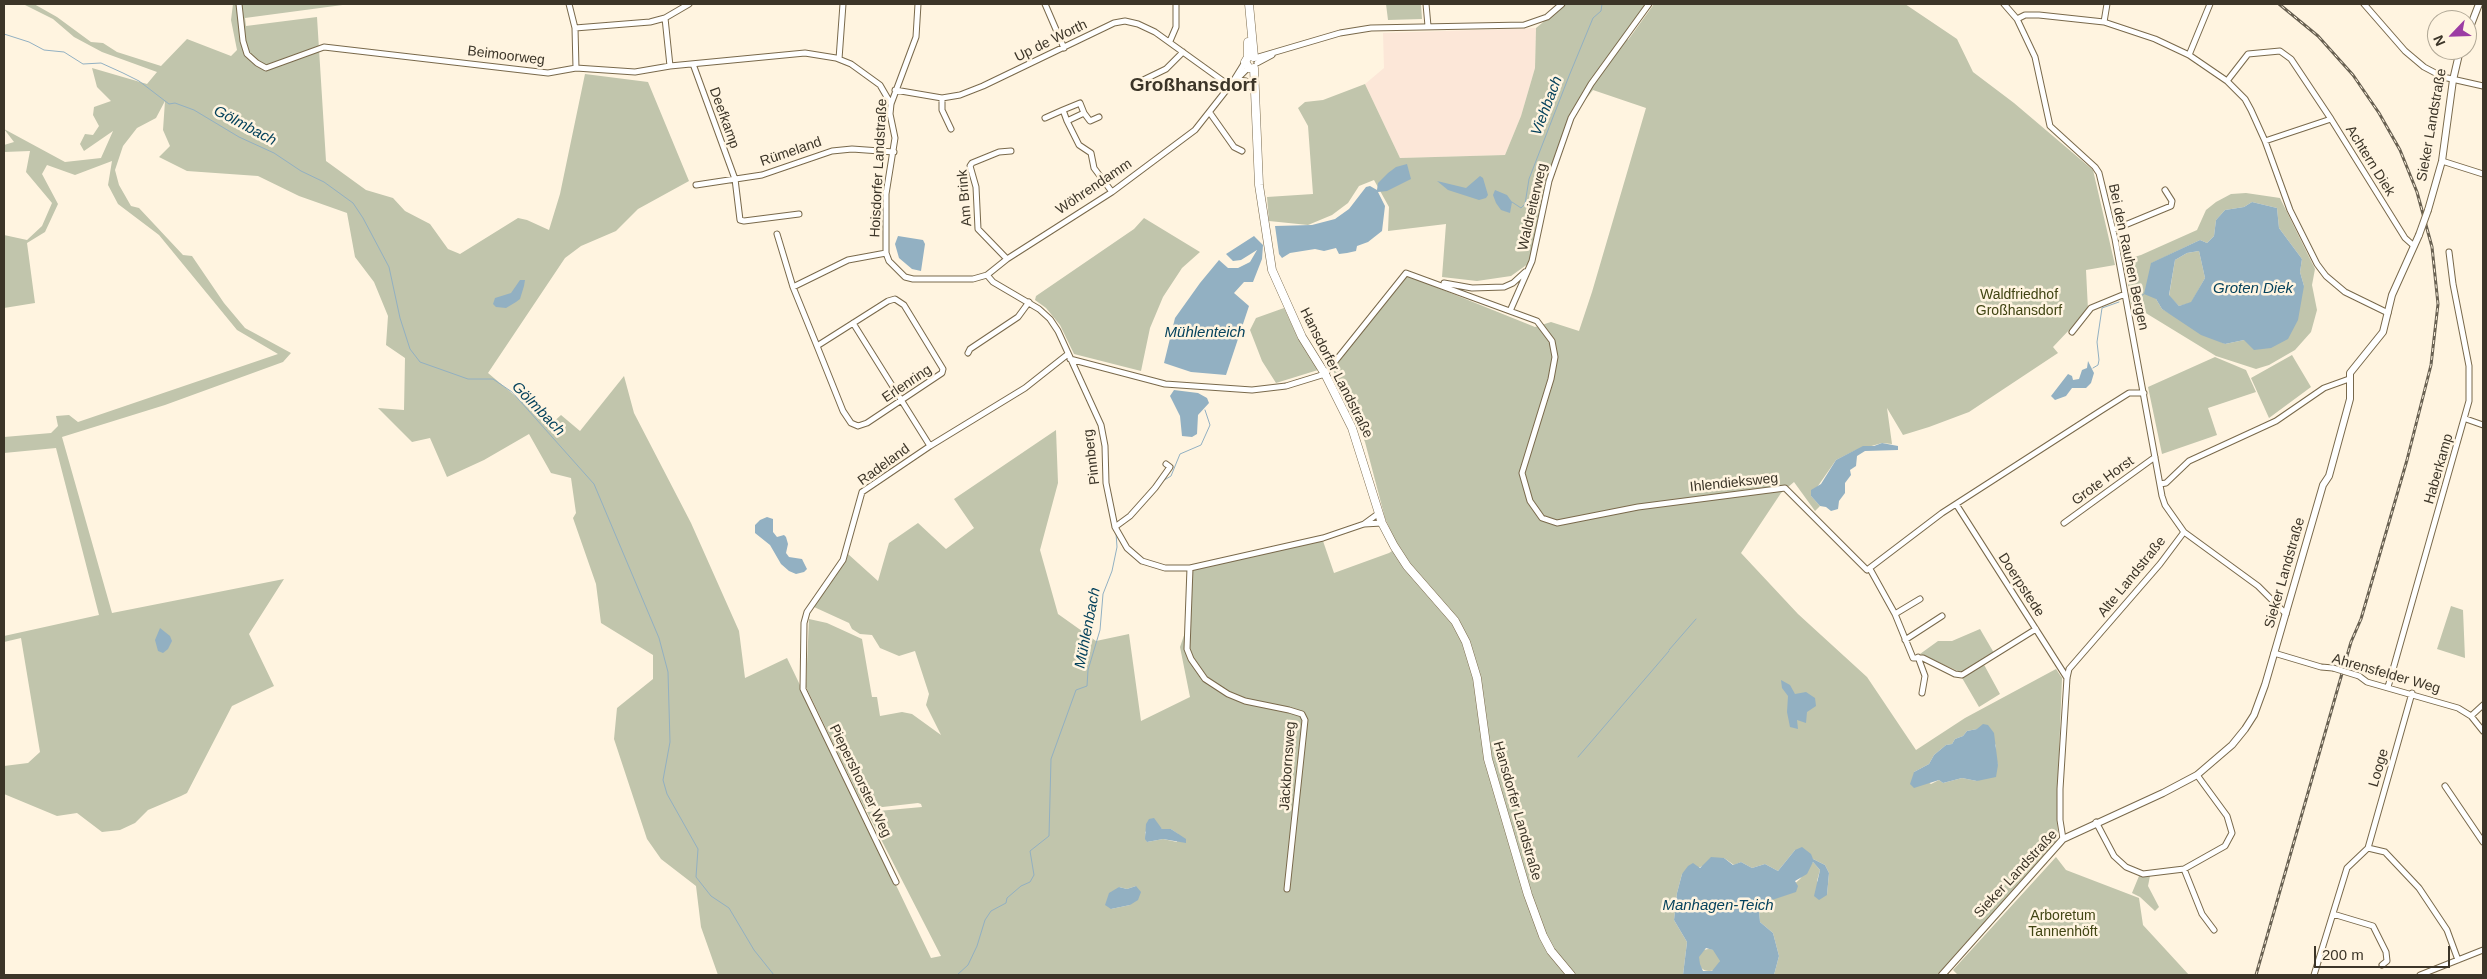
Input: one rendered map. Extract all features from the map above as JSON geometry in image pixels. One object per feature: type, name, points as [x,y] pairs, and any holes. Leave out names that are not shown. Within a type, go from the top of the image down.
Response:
[{"type":"main road","points":[[1249,4],[1251,63]]},
{"type":"main road","name":"Hansdorfer Landstraße","points":[[1251,63],[1253,96]]},
{"type":"main road","name":"Hansdorfer Landstraße","points":[[1251,63],[1260,198],[1272,270],[1302,337],[1325,374],[1361,450],[1382,523],[1407,566],[1455,621],[1466,642],[1475,671],[1488,759],[1528,895],[1543,936],[1551,951],[1571,975]]},
{"type":"street","name":"Beimoorweg","points":[[238,4],[243,41],[248,54],[257,63],[266,68],[324,47],[548,73],[576,68],[635,72],[670,66],[805,53],[839,59],[862,70],[880,86],[891,104]]},
{"type":"street","points":[[569,4],[575,28],[576,68]]},
{"type":"street","points":[[575,28],[650,22],[665,18],[689,4]]},
{"type":"street","points":[[839,59],[843,4]]},
{"type":"street","name":"Hoisdorfer Landstraße","points":[[918,4],[916,37],[891,104],[890,114],[895,138],[886,194],[886,253],[895,269],[905,277],[913,279],[974,279],[987,276]]},
{"type":"street","points":[[1045,4],[1064,48]]},
{"type":"street","points":[[1170,41],[1176,26],[1176,4]]},
{"type":"street","points":[[1426,4],[1428,26]]},
{"type":"street","name":"Wöhrendamm","points":[[987,276],[1007,259],[1112,192],[1188,137],[1251,63],[1274,53],[1361,29],[1524,25],[1547,17],[1562,4]]},
{"type":"street","name":"Waldreiterweg","points":[[1430,280],[1510,311],[1532,261],[1549,181],[1571,118],[1591,84],[1649,4]]},
{"type":"street","name":"Bei den Rauhen Bergen","points":[[2004,4],[2017,19],[2035,57],[2050,126],[2095,167],[2113,230],[2160,484]]},
{"type":"street","points":[[2104,22],[2107,4]]},
{"type":"street","points":[[2189,55],[2210,4]]},
{"type":"street","points":[[2364,4],[2405,51],[2424,67],[2453,80],[2483,86]]},
{"type":"street","points":[[2017,19],[2025,15],[2039,15],[2104,22],[2155,39],[2189,55],[2227,81],[2245,99],[2265,141],[2290,210],[2317,264],[2326,276],[2344,292],[2388,313]]},
{"type":"street","points":[[665,18],[670,66]]},
{"type":"street","name":"Up de Worth","points":[[880,86],[895,91],[942,98],[960,95],[983,86],[1114,23],[1125,21],[1144,26],[1233,83]]},
{"type":"street","points":[[2227,81],[2248,54],[2268,50],[2280,51],[2291,59],[2330,119]]},
{"type":"street","points":[[1133,86],[1166,69],[1183,52]]},
{"type":"street","name":"Sieker Landstraße","points":[[1942,975],[2064,839],[2096,822],[2163,794],[2197,775],[2232,745],[2245,729],[2260,701],[2323,485],[2329,476],[2350,399],[2348,379],[2356,363],[2384,332],[2392,295],[2428,210],[2442,160],[2453,80],[2458,60]]},
{"type":"street","name":"Deefkamp","points":[[693,64],[735,179],[740,220],[744,222],[799,214]]},
{"type":"street","points":[[1233,83],[1246,81],[1251,86]]},
{"type":"street","points":[[942,98],[942,110],[951,129]]},
{"type":"street","points":[[1045,118],[1080,103],[1090,121],[1099,117]]},
{"type":"street","points":[[1062,110],[1080,144],[1091,153],[1094,168],[1112,192]]},
{"type":"street","points":[[1067,121],[1084,113]]},
{"type":"street","points":[[1210,113],[1234,147],[1242,150]]},
{"type":"street","name":"Achtern Diek","points":[[2265,141],[2330,119],[2405,238],[2414,246]]},
{"type":"street","name":"Rümeland","points":[[696,185],[776,171],[832,151],[852,149],[894,152]]},
{"type":"street","name":"Am Brink","points":[[1007,259],[978,229],[976,187],[970,166],[972,163],[999,152],[1011,151]]},
{"type":"street","points":[[2442,160],[2483,174]]},
{"type":"street","points":[[2113,230],[2171,206],[2172,201],[2165,190]]},
{"type":"street","points":[[777,234],[793,287],[817,346]]},
{"type":"street","name":"Haberkamp","points":[[2388,687],[2466,419],[2469,401],[2470,375],[2449,252]]},
{"type":"street","points":[[793,287],[848,260],[886,253]]},
{"type":"street","name":"Waldreiterweg","points":[[1325,374],[1403,274],[1472,288],[1504,287],[1520,278],[1532,261]]},
{"type":"street","name":"Pinnberg","points":[[987,276],[993,282],[1029,302],[1050,319],[1101,425],[1104,441],[1106,484],[1115,527],[1127,548],[1142,561],[1165,568],[1190,568]]},
{"type":"street","points":[[2072,332],[2092,308],[2125,294]]},
{"type":"street","name":"Erlenring","points":[[892,300],[904,305],[943,369],[940,377],[863,426],[854,425],[843,411],[817,346],[854,323],[892,300]]},
{"type":"street","points":[[968,353],[970,349],[1018,318],[1029,302]]},
{"type":"street","name":"Ihlendieksweg","points":[[1510,311],[1537,321],[1544,327],[1552,341],[1555,357],[1551,379],[1522,473],[1530,502],[1542,518],[1558,523],[1638,507],[1785,488],[1867,570],[1870,569]]},
{"type":"street","points":[[854,323],[930,446]]},
{"type":"street","points":[[1069,357],[1165,384],[1229,389],[1265,389],[1286,386],[1325,374]]},
{"type":"street","name":"Radeland","points":[[803,690],[804,624],[807,612],[843,560],[862,492],[930,446],[1025,388],[1069,357]]},
{"type":"street","points":[[2160,484],[2166,483],[2189,461],[2276,421],[2324,388],[2348,379]]},
{"type":"street","points":[[2036,630],[1962,675],[1955,674],[1918,657],[1913,658],[1895,614],[1870,569],[1956,504],[2129,394],[2144,393]]},
{"type":"street","points":[[2466,419],[2483,424]]},
{"type":"street","name":"Grote Horst","points":[[2064,523],[2155,457]]},
{"type":"street","points":[[1115,527],[1130,516],[1155,488],[1170,467],[1166,464]]},
{"type":"street","name":"Alte Landstraße","points":[[2064,839],[2060,816],[2060,789],[2066,678],[2069,669],[2078,657],[2130,600],[2184,532],[2166,505],[2160,484]]},
{"type":"street","name":"Doerpstede","points":[[1956,504],[2066,678]]},
{"type":"street","points":[[1190,568],[1323,538],[1364,524],[1379,514]]},
{"type":"street","points":[[1364,524],[1382,523]]},
{"type":"street","points":[[2184,532],[2258,586],[2286,614]]},
{"type":"street","name":"Jäckbornsweg","points":[[1190,568],[1187,649],[1191,659],[1206,679],[1228,694],[1245,701],[1302,714],[1305,720],[1287,889]]},
{"type":"street","points":[[1895,614],[1920,599]]},
{"type":"street","points":[[1905,640],[1942,616]]},
{"type":"street","name":"Ahrensfelder Weg","points":[[2274,653],[2321,667],[2333,668],[2359,676],[2367,682],[2446,703],[2471,716],[2483,731]]},
{"type":"street","points":[[1918,657],[1925,676],[1922,693]]},
{"type":"street","name":"Piepershorster Weg","points":[[803,690],[896,882]]},
{"type":"street","name":"Looge","points":[[2368,848],[2412,693]]},
{"type":"street","points":[[2471,716],[2483,705]]},
{"type":"street","points":[[2096,822],[2114,856],[2135,872],[2151,874],[2184,869],[2225,846],[2232,833],[2227,816],[2197,775]]},
{"type":"street","points":[[2445,786],[2483,842]]},
{"type":"street","points":[[2314,975],[2346,868],[2368,848],[2385,852],[2419,888],[2447,930],[2458,960]]},
{"type":"street","points":[[2184,869],[2202,914],[2214,930]]},
{"type":"street","points":[[2333,914],[2373,926],[2386,952],[2387,961],[2382,965]]},
{"type":"street","points":[[2420,975],[2483,950]]},
{"type":"shaded area","points":[[1536,28],[1535,68],[1521,116],[1505,155],[1400,158],[1365,84],[1384,68],[1383,33]]},
{"type":"green space","name":"Waldfriedhof Großhansdorf","points":[[23,4],[34,4],[57,17],[91,42],[103,43],[117,52],[161,66],[187,39],[231,56],[237,50],[231,20],[233,4],[350,4],[245,18],[246,26],[317,17],[326,161],[366,190],[393,198],[405,211],[430,224],[448,249],[460,254],[518,218],[549,230],[560,194],[585,74],[648,82],[689,181],[638,209],[616,231],[581,246],[565,258],[488,373],[550,425],[561,415],[580,431],[624,376],[634,413],[691,523],[739,631],[745,678],[787,658],[931,958],[941,956],[867,812],[922,807],[921,804],[865,809],[806,687],[809,619],[827,623],[862,639],[872,697],[877,697],[880,716],[902,712],[912,714],[941,735],[926,705],[929,694],[915,651],[899,656],[880,648],[872,635],[860,634],[852,629],[849,623],[814,607],[846,561],[848,554],[878,581],[889,543],[918,523],[946,549],[974,528],[954,499],[1056,430],[1058,483],[1040,550],[1058,614],[1096,641],[1129,634],[1141,721],[1190,697],[1180,647],[1190,618],[1193,570],[1323,541],[1334,573],[1389,553],[1398,547],[1385,518],[1365,442],[1333,370],[1385,300],[1406,275],[1535,327],[1551,322],[1579,331],[1646,108],[1593,90],[1571,118],[1560,146],[1532,261],[1511,276],[1477,281],[1442,277],[1446,224],[1388,231],[1389,207],[1374,180],[1359,186],[1348,203],[1332,215],[1308,225],[1269,221],[1267,197],[1313,194],[1308,126],[1298,108],[1305,102],[1323,100],[1365,84],[1400,158],[1505,155],[1521,116],[1535,68],[1536,28],[1565,4],[1646,4],[1625,35],[1628,40],[1654,4],[1905,4],[1957,39],[1973,72],[2014,103],[2093,170],[2115,265],[2086,270],[2088,310],[2053,347],[2058,353],[1969,412],[1929,427],[1903,435],[1887,408],[1892,444],[1882,443],[1854,451],[1836,460],[1811,496],[1820,506],[1815,511],[1794,482],[1781,493],[1741,553],[1798,614],[1867,677],[1916,750],[1965,718],[2056,669],[2062,678],[2057,806],[2058,839],[1937,975],[1774,975],[1779,956],[1773,933],[1760,922],[1759,910],[1769,901],[1782,895],[1800,879],[1813,862],[1820,870],[1817,881],[1827,895],[1829,873],[1825,865],[1795,850],[1778,871],[1765,864],[1752,868],[1741,862],[1734,865],[1724,858],[1682,874],[1677,893],[1674,920],[1687,942],[1683,975],[718,975],[701,927],[696,886],[661,859],[647,839],[614,739],[617,708],[653,679],[653,655],[601,623],[596,584],[573,518],[576,513],[571,478],[551,473],[529,434],[484,460],[447,477],[430,438],[412,442],[378,408],[404,410],[405,358],[386,345],[388,316],[374,282],[355,257],[347,213],[299,196],[258,176],[187,171],[159,157],[170,146],[163,130],[165,101],[156,118],[137,128],[123,146],[115,170],[119,185],[131,206],[139,208],[183,255],[192,256],[224,303],[245,328],[291,353],[283,362],[165,405],[62,437],[112,613],[284,579],[249,634],[274,686],[232,706],[187,793],[148,810],[135,823],[120,830],[102,832],[77,813],[57,816],[4,794],[4,766],[28,763],[40,752],[21,638],[4,642],[4,636],[99,615],[56,448],[4,453],[4,437],[51,433],[58,426],[56,416],[69,415],[78,422],[278,354],[237,330],[159,235],[118,204],[108,185],[112,161],[75,175],[47,165],[42,174],[58,204],[45,232],[27,243],[35,303],[4,308],[4,235],[27,240],[42,226],[52,203],[26,172],[30,151],[4,152],[4,145],[14,142],[4,129],[65,162],[101,158],[113,131],[84,151],[80,144],[85,134],[93,135],[99,126],[93,115],[94,107],[111,101],[97,87],[92,68],[147,84],[157,72],[102,52],[74,37],[53,19]],"holes":[[[1977,729],[1993,739],[1996,746],[1995,756],[1998,765],[1977,781],[1962,778],[1943,783],[1939,780],[1931,784],[1914,772],[1929,764],[1934,755],[1946,745],[1952,744],[1955,739],[1963,736],[1967,731]],[[1156,825],[1162,829],[1171,829],[1178,834],[1177,842],[1163,839],[1147,842],[1145,832]],[[1136,886],[1130,905],[1111,909],[1119,887],[1127,889]]]},
{"type":"green space","points":[[1386,4],[1421,4],[1422,19],[1388,20]]},
{"type":"green space","points":[[2246,193],[2280,198],[2315,269],[2312,285],[2317,310],[2311,332],[2295,350],[2269,365],[2256,369],[2216,356],[2131,304],[2124,260],[2141,255],[2197,230],[2206,210],[2231,194]],"holes":[[[2252,202],[2277,208],[2279,228],[2302,259],[2300,272],[2304,286],[2244,340],[2225,344],[2162,309],[2156,299],[2152,263],[2200,240],[2207,243],[2214,236],[2216,220],[2225,210],[2244,207]]]},
{"type":"green space","points":[[1144,218],[1200,252],[1182,268],[1163,297],[1150,328],[1141,371],[1074,354],[1060,325],[1046,308],[1035,300],[1036,296],[1134,229]]},
{"type":"green space","points":[[2199,251],[2205,278],[2191,303],[2179,306],[2169,296],[2175,260],[2187,253]]},
{"type":"green space","points":[[1284,308],[1299,340],[1318,370],[1276,383],[1262,361],[1250,330],[1256,318]]},
{"type":"green space","points":[[2292,355],[2311,387],[2269,418],[2251,378]]},
{"type":"green space","points":[[2215,357],[2246,370],[2256,392],[2208,408],[2217,435],[2162,454],[2148,387]]},
{"type":"green space","points":[[2451,606],[2463,610],[2465,658],[2437,649]]},
{"type":"green space","points":[[1980,629],[1994,653],[1982,661],[2000,694],[1979,707],[1958,671],[1920,654],[1938,641],[1952,641]]},
{"type":"green space","name":"Arboretum Tannenhöft","points":[[2056,857],[2066,870],[2139,898],[2143,925],[2189,975],[1958,975],[1953,970]]},
{"type":"green space","points":[[2139,876],[2150,876],[2148,886],[2159,907],[2155,911],[2140,897],[2132,893]]},
{"type":"green space","points":[[1709,949],[1719,956],[1720,960],[1713,970],[1709,971],[1699,964],[1698,960],[1705,950]]},
{"type":"water","points":[[1407,164],[1411,179],[1387,191],[1378,192],[1385,206],[1382,231],[1368,242],[1357,246],[1356,251],[1339,254],[1336,248],[1324,251],[1315,249],[1290,253],[1282,258],[1279,254],[1275,226],[1312,225],[1335,219],[1349,209],[1366,187],[1370,186],[1377,190],[1378,183],[1388,173],[1396,167]]},
{"type":"water","points":[[1480,176],[1483,178],[1488,195],[1486,198],[1479,200],[1448,190],[1437,181],[1466,188]]},
{"type":"water","points":[[1495,190],[1507,195],[1512,202],[1510,213],[1501,210],[1496,203],[1493,195]]},
{"type":"water","name":"Groten Diek","points":[[2252,202],[2277,208],[2279,228],[2302,259],[2300,272],[2304,286],[2298,320],[2288,339],[2271,348],[2254,350],[2244,340],[2225,344],[2201,335],[2162,309],[2156,299],[2144,294],[2151,263],[2200,240],[2207,243],[2214,236],[2216,220],[2225,210],[2244,207]],"holes":[[[2199,251],[2205,278],[2191,302],[2179,306],[2169,295],[2175,260],[2187,253]]]},
{"type":"water","points":[[898,236],[923,240],[925,244],[921,271],[912,269],[899,258],[895,244]]},
{"type":"water","name":"Mühlenteich","points":[[1254,236],[1263,245],[1262,259],[1253,282],[1244,282],[1234,293],[1249,306],[1226,375],[1191,372],[1164,363],[1175,318],[1219,260],[1228,268],[1238,268],[1250,262],[1257,250],[1241,260],[1233,261],[1226,254]]},
{"type":"water","points":[[520,280],[525,280],[520,299],[506,308],[496,307],[493,304],[495,298],[511,293]]},
{"type":"water","points":[[2088,361],[2094,373],[2091,383],[2086,388],[2072,388],[2066,396],[2055,400],[2051,396],[2068,374],[2072,376],[2073,380],[2079,379],[2082,370],[2087,368]]},
{"type":"water","points":[[1174,390],[1198,393],[1207,398],[1209,403],[1198,415],[1197,434],[1192,437],[1182,436],[1180,416],[1170,396]]},
{"type":"water","points":[[1882,443],[1898,446],[1898,450],[1865,451],[1857,456],[1856,466],[1850,470],[1851,475],[1845,483],[1845,493],[1839,501],[1838,509],[1831,511],[1826,507],[1820,506],[1811,496],[1811,490],[1821,484],[1836,460],[1863,446],[1874,446]]},
{"type":"water","points":[[767,517],[773,519],[773,532],[777,537],[784,535],[786,537],[788,544],[786,553],[789,557],[802,559],[807,569],[804,572],[796,574],[789,571],[781,564],[770,545],[755,533],[755,525]]},
{"type":"water","points":[[160,628],[170,636],[172,641],[168,649],[163,653],[158,651],[155,640]]},
{"type":"water","points":[[1781,680],[1790,685],[1795,694],[1806,692],[1815,698],[1816,706],[1807,712],[1806,723],[1797,720],[1798,729],[1790,727],[1787,712],[1788,696],[1782,688]]},
{"type":"water","points":[[1983,724],[1988,725],[1994,733],[1998,765],[1996,777],[1977,781],[1962,778],[1943,783],[1939,780],[1914,788],[1910,784],[1914,772],[1929,764],[1934,755],[1946,745],[1952,744],[1955,739],[1963,736],[1967,731],[1977,729]]},
{"type":"water","points":[[1154,818],[1162,829],[1171,829],[1186,839],[1186,843],[1163,839],[1147,842],[1145,839],[1146,824],[1149,819]]},
{"type":"water","name":"Manhagen-Teich","points":[[1802,847],[1811,854],[1813,859],[1825,865],[1829,873],[1827,895],[1819,900],[1814,896],[1820,870],[1813,862],[1807,874],[1795,881],[1798,886],[1796,892],[1769,901],[1759,910],[1760,922],[1773,933],[1779,956],[1774,975],[1683,975],[1687,942],[1674,920],[1677,893],[1682,874],[1688,866],[1693,863],[1700,868],[1711,857],[1724,858],[1733,865],[1741,862],[1752,868],[1765,864],[1778,871],[1795,850]],"holes":[[[1706,948],[1713,950],[1720,961],[1712,971],[1703,971],[1699,957]]]},
{"type":"water","points":[[1136,886],[1141,892],[1138,900],[1130,905],[1111,909],[1105,905],[1109,893],[1119,887],[1127,889]]},
{"type":"waterway","name":"Viehbach","points":[[1512,202],[1521,208],[1525,204],[1529,179],[1593,18],[1601,11],[1602,4]]},
{"type":"waterway","name":"Gölmbach","points":[[4,34],[29,42],[44,50],[64,52],[83,64],[101,63],[123,73],[139,81],[169,104],[175,103],[194,110],[239,137],[274,153],[301,171],[324,182],[353,203],[389,267],[400,318],[410,349],[420,362],[468,379],[493,379],[512,392],[594,484],[659,638],[668,672],[670,742],[663,780],[667,794],[698,849],[696,877],[711,896],[729,908],[754,950],[774,975]]},
{"type":"waterway","points":[[2093,368],[2098,365],[2099,360],[2097,342],[2102,308],[2119,302]]},
{"type":"waterway","points":[[1161,482],[1171,476],[1180,454],[1201,445],[1210,425],[1205,410]]},
{"type":"waterway","name":"Mühlenbach","points":[[957,975],[968,965],[977,946],[985,920],[991,911],[1006,903],[1007,898],[1021,886],[1030,882],[1034,875],[1030,851],[1049,836],[1051,759],[1076,690],[1087,686],[1088,670],[1100,630],[1103,594],[1112,571],[1117,547],[1116,533]]},
{"type":"waterway","points":[[1669,650],[1696,619]]},
{"type":"waterway","points":[[1578,757],[1669,651]]},
{"type":"railway","points":[[2256,975],[2351,642],[2361,619],[2407,460],[2431,365],[2438,304],[2432,247],[2417,192],[2400,150],[2379,113],[2353,75],[2318,36],[2279,4]]},
{"type":"district","name":"Großhansdorf","points":[[1193,86]]}]
